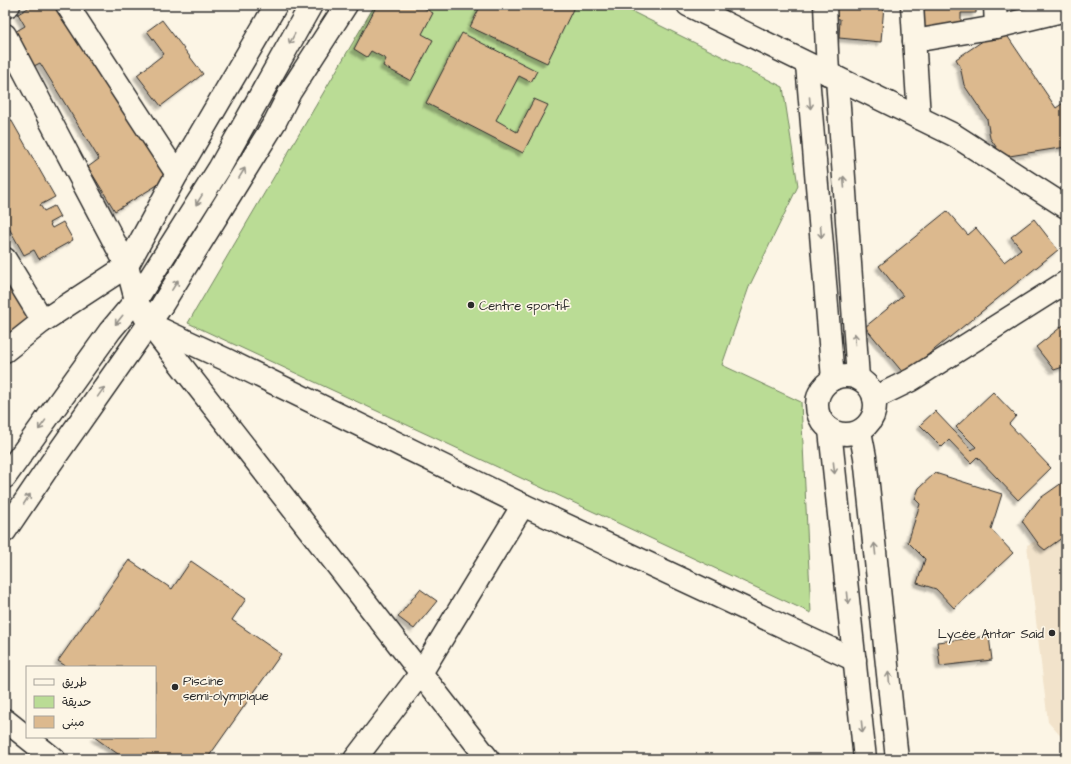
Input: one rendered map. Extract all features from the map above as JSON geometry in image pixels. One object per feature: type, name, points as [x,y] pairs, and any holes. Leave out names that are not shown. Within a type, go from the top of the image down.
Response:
[{"type":"street","points":[[5,7],[9,5]]},
{"type":"street","points":[[67,5],[177,174]]},
{"type":"street","points":[[5,351],[43,321],[127,266],[177,174],[276,5]]},
{"type":"street","points":[[5,477],[110,331],[136,300],[219,169],[311,5]]},
{"type":"street","points":[[5,531],[50,463],[149,324],[197,250],[243,170],[275,122],[290,92],[346,5]]},
{"type":"street","points":[[688,5],[710,11],[807,64],[954,135],[1066,207]]},
{"type":"street","points":[[825,5],[858,378]]},
{"type":"street","points":[[912,5],[920,118]]},
{"type":"street","points":[[995,5],[996,27]]},
{"type":"street","points":[[914,41],[996,27],[1066,10]]},
{"type":"street","points":[[5,35],[127,266],[136,300],[149,324],[488,759]]},
{"type":"street","points":[[807,64],[833,379]]},
{"type":"street","points":[[5,259],[43,321]]},
{"type":"street","points":[[874,398],[911,380],[1066,282]]},
{"type":"street","points":[[149,324],[227,360],[523,505],[855,660]]},
{"type":"street","points":[[830,430],[845,434],[860,431],[869,423],[874,411],[874,398],[868,386],[858,378],[846,376],[833,379],[822,389],[817,403],[820,418],[830,430],[865,759]]},
{"type":"street","points":[[860,431],[865,457],[897,759]]},
{"type":"street","points":[[355,759],[421,673],[523,505]]},
{"type":"street","points":[[5,720],[26,737]]},
{"type":"street","points":[[28,738],[54,759]]},
{"type":"shaded area","name":"Lycée Antar Said","points":[[1066,527],[1066,742],[1048,722],[1027,545]]},
{"type":"green space","name":"Centre sportif","points":[[375,5],[619,5],[783,87],[798,186],[749,287],[722,365],[801,402],[811,613],[188,323]]},
{"type":"building","points":[[33,5],[68,5],[172,176],[115,211],[88,167],[99,159],[40,63],[34,66],[13,33],[25,26],[18,14]]},
{"type":"building","points":[[377,5],[419,5],[433,13],[422,34],[433,40],[411,81],[383,66],[386,59],[371,51],[367,57],[354,49]]},
{"type":"building","points":[[481,5],[575,5],[547,63],[470,27]]},
{"type":"building","points":[[831,5],[884,5],[881,42],[839,38],[840,19],[830,18]]},
{"type":"building","points":[[922,5],[976,5],[976,13],[961,13],[961,29],[922,28]]},
{"type":"building","points":[[162,20],[203,74],[161,106],[137,75],[164,54],[147,31]]},
{"type":"building","points":[[1002,28],[1056,108],[1066,101],[1066,147],[1003,157],[990,138],[987,119],[964,85],[960,66],[956,59]]},
{"type":"building","points":[[462,33],[537,71],[531,82],[519,76],[496,120],[517,132],[534,99],[548,105],[523,153],[426,103]]},
{"type":"building","points":[[5,109],[55,197],[40,205],[44,211],[54,206],[60,217],[49,223],[52,228],[63,222],[73,240],[39,259],[34,250],[24,255],[5,221]]},
{"type":"building","points":[[947,211],[968,235],[976,228],[1004,262],[1021,249],[1011,237],[1034,219],[1058,250],[904,374],[865,327],[903,296],[879,266]]},
{"type":"building","points":[[5,273],[36,314],[5,337]]},
{"type":"building","points":[[1066,323],[1066,366],[1054,370],[1036,347]]},
{"type":"building","points":[[993,392],[1016,416],[1009,424],[1051,468],[1018,500],[977,457],[971,463],[949,440],[942,447],[920,425],[935,411],[972,450],[976,447],[956,427]]},
{"type":"building","points":[[935,473],[1002,494],[991,529],[1013,553],[954,608],[936,589],[917,583],[925,559],[908,542],[920,504],[915,499],[919,488]]},
{"type":"building","points":[[1066,480],[1066,535],[1045,550],[1040,546],[1022,521],[1039,499]]},
{"type":"building","points":[[129,560],[172,589],[191,561],[246,599],[232,620],[281,654],[207,759],[125,759],[95,738],[156,738],[156,666],[66,666],[58,661]]},
{"type":"building","points":[[420,589],[437,601],[414,629],[398,617]]},
{"type":"building","points":[[989,636],[992,660],[940,666],[937,642]]},
{"type":"place","name":"Centre sportif","points":[[471,305]]},
{"type":"place","name":"Lycée Antar Said","points":[[1052,633]]},
{"type":"place","name":"Piscine semi-olympique","points":[[175,687]]}]
